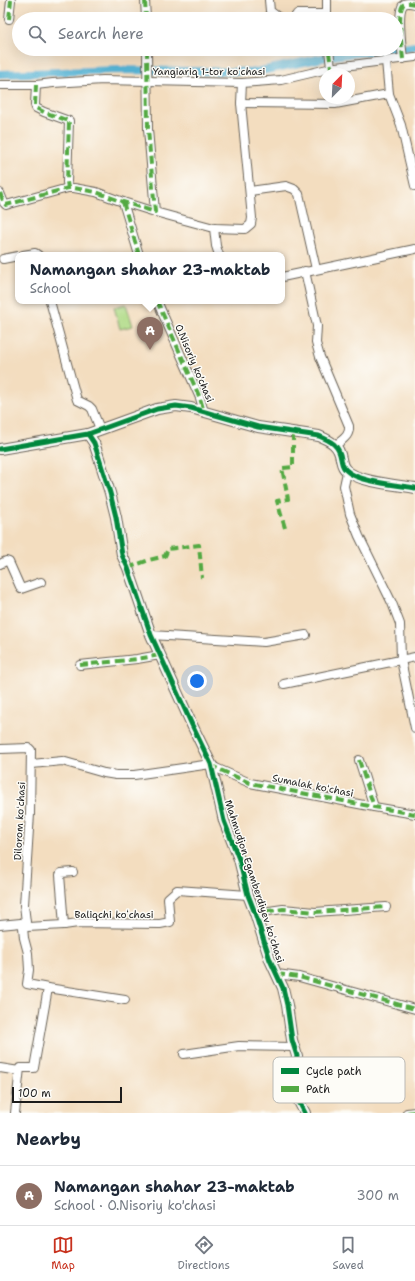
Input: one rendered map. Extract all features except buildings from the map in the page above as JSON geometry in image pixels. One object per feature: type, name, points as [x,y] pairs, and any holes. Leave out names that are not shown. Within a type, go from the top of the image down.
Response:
[{"type":"street","points":[[9,19],[11,0]]},
{"type":"street","points":[[145,0],[146,12]]},
{"type":"street","points":[[269,0],[271,12]]},
{"type":"street","points":[[327,0],[327,12]]},
{"type":"street","points":[[402,12],[405,4],[415,4]]},
{"type":"street","points":[[147,56],[148,129],[155,212]]},
{"type":"street","points":[[330,56],[331,66]]},
{"type":"street","name":"Yangiariq 1-tor koʻchasi","points":[[0,85],[36,85],[148,78],[242,83],[281,80],[310,74],[331,66],[386,61],[403,57],[415,57]]},
{"type":"street","points":[[386,61],[389,94],[401,125],[415,186]]},
{"type":"street","points":[[0,193],[6,205],[68,188],[90,190],[155,212],[214,228],[248,228],[251,224],[252,218],[241,103],[242,83]]},
{"type":"street","points":[[36,85],[36,108],[69,121],[66,182],[68,188]]},
{"type":"street","points":[[241,103],[335,104],[389,94]]},
{"type":"street","points":[[250,191],[286,186],[294,189],[299,194],[316,269]]},
{"type":"street","points":[[123,202],[137,252]]},
{"type":"street","points":[[214,228],[217,252]]},
{"type":"street","points":[[285,276],[415,249]]},
{"type":"street","points":[[3,259],[15,257]]},
{"type":"street","points":[[305,271],[317,326],[316,343],[320,357],[349,426],[347,436],[336,445]]},
{"type":"street","points":[[51,304],[77,400],[92,409],[100,429]]},
{"type":"street","name":"O.Nisoriy ko'chasi","points":[[158,304],[200,398],[204,412]]},
{"type":"street","points":[[0,450],[88,434],[167,407],[176,406],[191,408],[258,427],[319,436],[336,445],[340,452],[343,468],[356,477],[415,488]]},
{"type":"street","name":"Mahmudjon Egamberdiyev koʻchasi","points":[[88,434],[94,443],[110,493],[116,517],[122,555],[151,635],[211,764],[224,821],[238,859],[248,895],[256,913],[268,955],[283,988],[297,1057]]},
{"type":"street","points":[[347,472],[344,486],[350,514],[359,536],[392,603],[400,624],[401,660],[415,728]]},
{"type":"street","points":[[0,564],[6,561],[9,562],[21,589],[40,582]]},
{"type":"street","points":[[151,635],[264,642],[306,635]]},
{"type":"street","points":[[80,665],[160,655]]},
{"type":"street","points":[[284,684],[415,658]]},
{"type":"street","name":"Dilorom koʻchasi","points":[[0,749],[30,748],[32,750],[24,905],[26,922],[23,927],[28,953],[29,970],[27,984],[48,988]]},
{"type":"street","points":[[359,760],[374,807]]},
{"type":"street","points":[[32,764],[62,762],[116,775],[134,775],[211,764]]},
{"type":"street","name":"Sumalak koʻchasi","points":[[211,764],[216,768],[250,783],[415,814]]},
{"type":"street","points":[[64,925],[60,875],[61,873],[73,872]]},
{"type":"street","name":"Baliqchi koʻchasi","points":[[0,925],[21,923],[27,927],[78,923],[160,924],[168,923],[170,920],[168,898],[177,890],[248,895]]},
{"type":"street","points":[[256,913],[283,909],[315,912],[386,907]]},
{"type":"street","points":[[276,974],[299,977],[415,1009]]},
{"type":"street","points":[[15,1113],[20,1068],[34,1068],[48,988],[125,1000]]},
{"type":"street","points":[[184,1054],[239,1046],[294,1047]]},
{"type":"street","points":[[0,1068],[19,1071]]},
{"type":"street","name":"Mahmudjon Egamberdiyev koʻchasi","points":[[300,1103],[305,1113]]},
{"type":"street","points":[[407,1113],[415,1112]]},
{"type":"green space","points":[[126,304],[133,326],[120,329],[114,307]]},
{"type":"waterway","points":[[403,48],[415,46]]},
{"type":"waterway","points":[[0,74],[118,70],[256,72],[332,56]]},
{"type":"marked path","points":[[9,19],[11,0]]},
{"type":"marked path","points":[[145,0],[146,12]]},
{"type":"marked path","points":[[400,12],[403,5],[406,3],[415,4]]},
{"type":"marked path","points":[[0,193],[6,205],[68,188],[74,188],[96,192],[155,212],[148,129],[147,56]]},
{"type":"marked path","points":[[330,56],[331,68]]},
{"type":"marked path","points":[[36,85],[36,108],[69,121],[68,188]]},
{"type":"marked path","points":[[123,202],[138,252]]},
{"type":"marked path","points":[[158,304],[200,398],[204,412]]},
{"type":"marked path","points":[[285,528],[277,501],[288,499],[282,468],[293,467],[293,432]]},
{"type":"marked path","points":[[128,568],[165,556],[168,549],[199,545],[202,578]]},
{"type":"marked path","points":[[80,665],[160,655]]},
{"type":"marked path","points":[[359,760],[374,807]]},
{"type":"marked path","points":[[211,764],[216,768],[250,783],[415,814]]},
{"type":"marked path","points":[[255,913],[283,909],[315,912],[386,907]]},
{"type":"marked path","points":[[277,974],[299,977],[415,1009]]},
{"type":"marked path","points":[[407,1113],[415,1112]]},
{"type":"cycle path","points":[[0,449],[88,434],[157,409],[176,406],[191,408],[258,427],[319,436],[334,444],[340,454],[343,466],[351,474],[368,480],[415,488]]},
{"type":"cycle path","points":[[88,434],[94,443],[110,493],[116,517],[122,555],[128,568],[151,635],[211,764],[224,821],[239,859],[248,895],[270,960],[283,988],[292,1040],[297,1057]]},
{"type":"cycle path","points":[[300,1103],[305,1113]]},
{"type":"place","name":"Namangan shahar 23-maktab","points":[[150,350]]}]
